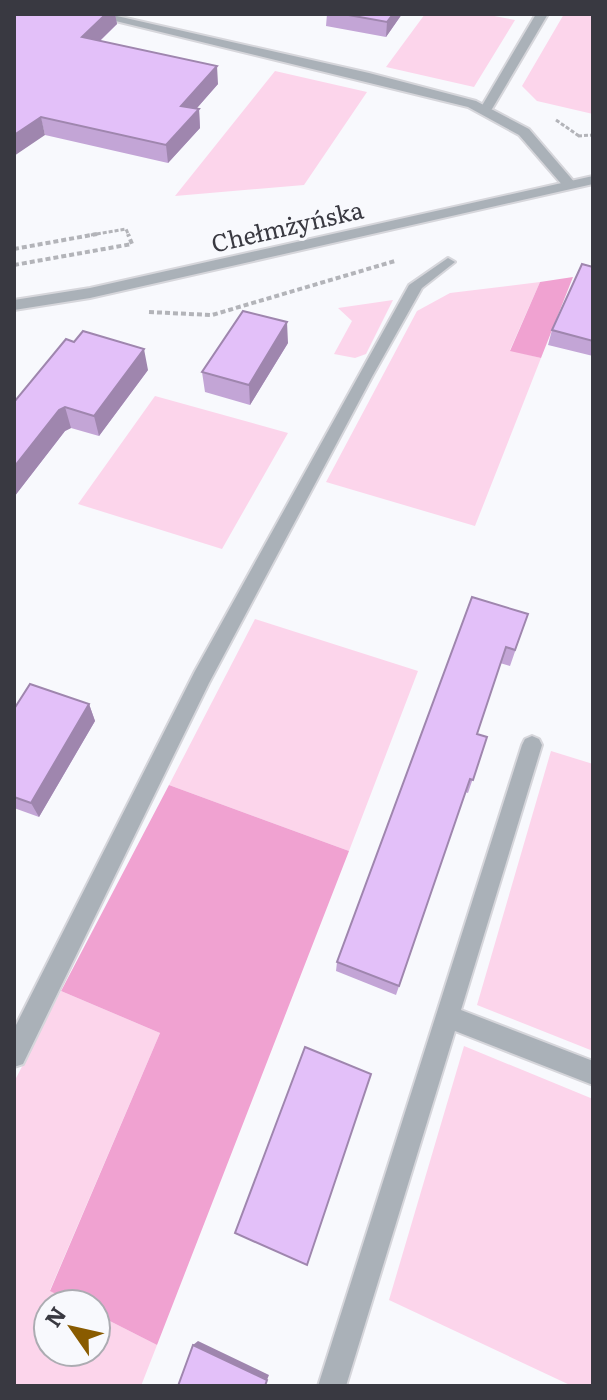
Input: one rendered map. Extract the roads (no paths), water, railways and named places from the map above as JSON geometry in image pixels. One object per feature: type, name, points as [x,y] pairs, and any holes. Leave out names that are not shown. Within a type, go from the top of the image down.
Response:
[{"type":"street","points":[[93,14],[369,77],[486,109],[524,132],[569,184]]},
{"type":"street","points":[[486,109],[542,14]]},
{"type":"street","name":"Chełmżyńska","points":[[14,305],[105,290],[593,180]]},
{"type":"street","points":[[14,1055],[202,677],[365,375],[416,285],[448,262]]},
{"type":"street","points":[[332,1386],[532,745]]},
{"type":"street","points":[[446,1016],[593,1073]]}]
